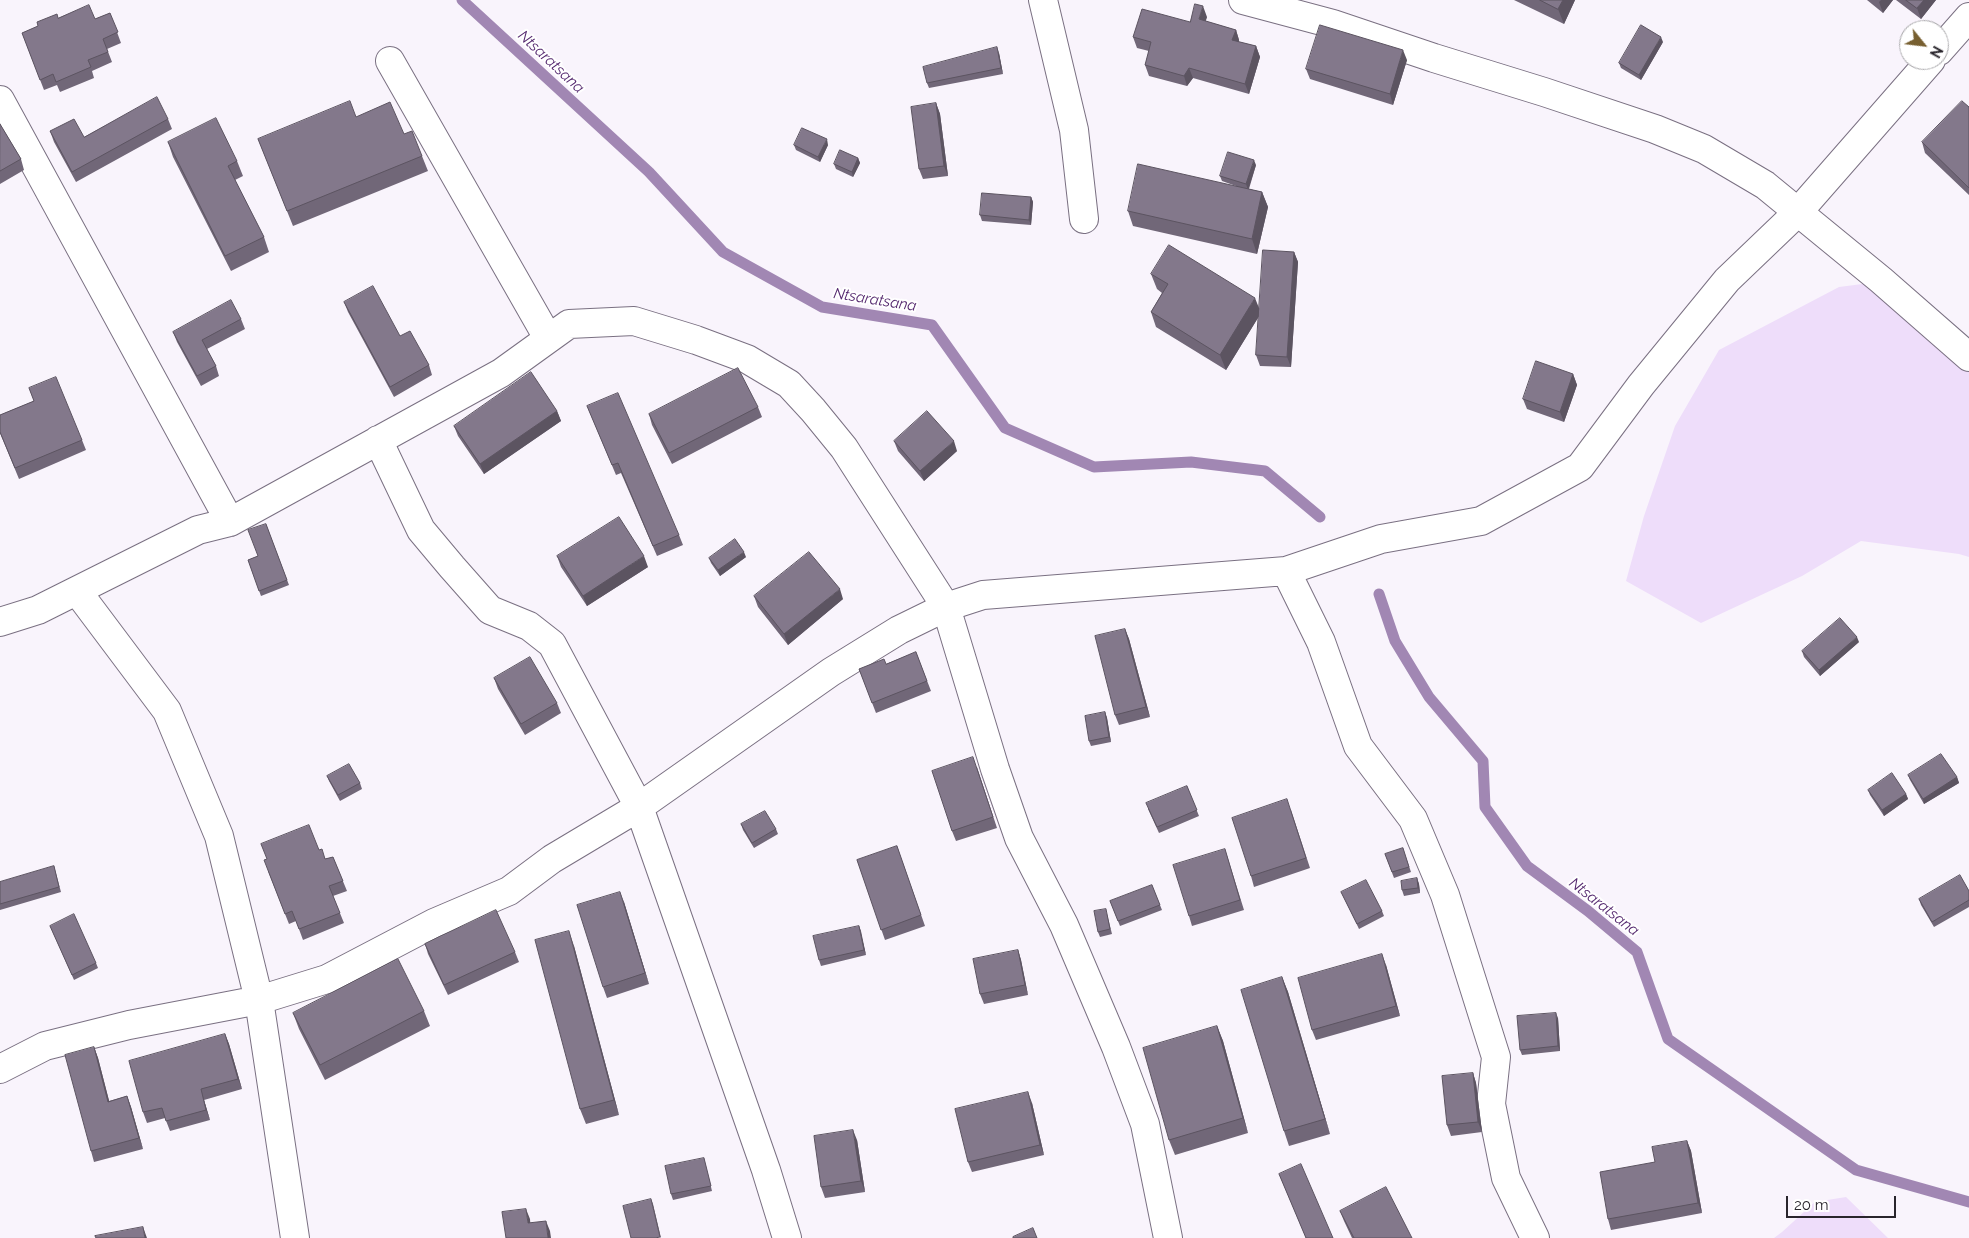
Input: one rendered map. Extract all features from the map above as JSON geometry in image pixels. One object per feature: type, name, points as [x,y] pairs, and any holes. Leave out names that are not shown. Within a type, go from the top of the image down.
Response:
[{"type":"street","points":[[1043,0],[1074,130],[1084,219]]},
{"type":"street","points":[[1243,0],[1333,24],[1544,92],[1655,129],[1704,150],[1765,186],[1881,280],[1969,357]]},
{"type":"street","points":[[1949,40],[1969,17]]},
{"type":"street","points":[[390,61],[548,338]]},
{"type":"street","points":[[0,1069],[46,1046],[129,1025],[259,1000],[327,979],[434,923],[510,891],[552,859],[639,807],[831,672],[899,630],[946,606],[983,595],[1286,571],[1381,539],[1481,521],[1580,467],[1641,385],[1727,280],[1798,212],[1922,70]]},
{"type":"street","points":[[0,100],[230,522]]},
{"type":"street","points":[[0,622],[38,610],[198,530],[230,522],[500,373],[569,324],[634,320],[747,359],[789,384],[844,448],[946,606],[995,769],[1019,838],[1071,943],[1116,1047],[1145,1124],[1168,1238]]},
{"type":"street","points":[[378,440],[421,530],[433,545],[490,610],[530,626],[552,644],[639,807],[766,1170],[787,1238]]},
{"type":"street","points":[[1286,571],[1321,642],[1358,746],[1412,819],[1445,895],[1496,1057],[1491,1104],[1506,1178],[1535,1238]]},
{"type":"street","points":[[77,591],[167,711],[219,836],[259,1000],[295,1238]]},
{"type":"shaded area","points":[[1870,283],[1969,369],[1969,557],[1959,554],[1861,541],[1802,576],[1701,623],[1626,581],[1644,516],[1675,426],[1719,350],[1839,287]]},
{"type":"shaded area","points":[[1846,1197],[1888,1238],[1774,1238],[1815,1202]]},
{"type":"building","points":[[1540,0],[1563,0],[1558,9]]},
{"type":"building","points":[[1906,0],[1924,0],[1917,8]]},
{"type":"building","points":[[1195,4],[1203,6],[1199,19],[1236,30],[1232,40],[1256,46],[1245,84],[1189,68],[1184,76],[1145,65],[1151,42],[1133,37],[1142,9],[1190,22]]},
{"type":"building","points":[[89,5],[95,19],[110,13],[118,32],[103,39],[108,52],[88,60],[91,67],[56,82],[53,74],[40,80],[22,33],[38,26],[37,22],[57,14],[58,18]]},
{"type":"building","points":[[1320,25],[1403,50],[1390,94],[1306,69]]},
{"type":"building","points":[[1641,25],[1661,37],[1639,75],[1619,63]]},
{"type":"building","points":[[997,47],[1001,68],[927,83],[923,67]]},
{"type":"building","points":[[157,97],[168,119],[72,172],[50,131],[74,119],[84,137]]},
{"type":"building","points":[[350,101],[356,117],[390,102],[404,134],[412,131],[422,156],[287,211],[258,139]]},
{"type":"building","points":[[1962,101],[1969,107],[1969,188],[1922,142]]},
{"type":"building","points":[[936,103],[944,166],[919,169],[911,107]]},
{"type":"building","points":[[216,118],[237,161],[228,166],[264,237],[225,256],[168,142]]},
{"type":"building","points":[[0,124],[21,159],[0,171]]},
{"type":"building","points":[[802,128],[827,139],[818,157],[794,145]]},
{"type":"building","points":[[840,150],[858,158],[852,172],[834,164]]},
{"type":"building","points":[[1228,152],[1254,160],[1246,184],[1220,176]]},
{"type":"building","points":[[1138,164],[1262,192],[1252,239],[1128,211]]},
{"type":"building","points":[[982,193],[1031,197],[1029,220],[980,215]]},
{"type":"building","points":[[1169,245],[1255,298],[1220,355],[1151,312],[1168,284],[1151,274]]},
{"type":"building","points":[[1263,250],[1294,252],[1287,357],[1256,355]]},
{"type":"building","points":[[373,286],[400,336],[410,331],[429,365],[390,387],[344,302]]},
{"type":"building","points":[[231,300],[241,319],[202,340],[216,366],[197,376],[173,332]]},
{"type":"building","points":[[1536,361],[1573,374],[1560,412],[1523,399]]},
{"type":"building","points":[[738,368],[758,407],[669,453],[649,414]]},
{"type":"building","points":[[531,372],[557,411],[480,464],[454,426]]},
{"type":"building","points":[[56,377],[82,440],[15,468],[0,432],[0,415],[34,401],[29,388]]},
{"type":"building","points":[[618,393],[679,535],[653,546],[618,463],[612,465],[587,406]]},
{"type":"building","points":[[927,411],[954,441],[920,471],[894,441]]},
{"type":"building","points":[[619,517],[644,556],[583,596],[557,556]]},
{"type":"building","points":[[266,524],[287,580],[259,591],[248,560],[258,556],[248,530]]},
{"type":"building","points":[[735,539],[744,552],[718,570],[709,558]]},
{"type":"building","points":[[809,552],[840,589],[784,634],[754,596]]},
{"type":"building","points":[[1840,618],[1857,637],[1819,670],[1802,651]]},
{"type":"building","points":[[1125,629],[1146,707],[1115,715],[1095,636]]},
{"type":"building","points":[[916,652],[927,681],[872,703],[859,669],[884,659],[886,664]]},
{"type":"building","points":[[530,657],[557,703],[521,724],[494,678]]},
{"type":"building","points":[[1105,712],[1109,737],[1089,741],[1085,716]]},
{"type":"building","points":[[1941,754],[1957,777],[1923,799],[1908,775]]},
{"type":"building","points":[[973,757],[993,817],[952,831],[932,771]]},
{"type":"building","points":[[349,764],[360,783],[338,795],[327,776]]},
{"type":"building","points":[[1892,773],[1906,794],[1882,810],[1868,790]]},
{"type":"building","points":[[1187,786],[1197,810],[1157,827],[1146,803]]},
{"type":"building","points":[[1287,799],[1306,858],[1251,876],[1232,818]]},
{"type":"building","points":[[765,811],[776,829],[752,843],[741,824]]},
{"type":"building","points":[[309,825],[319,850],[322,849],[325,859],[333,857],[343,881],[329,886],[340,913],[299,929],[292,911],[285,914],[264,860],[267,859],[261,844]]},
{"type":"building","points":[[897,846],[921,915],[881,930],[857,860]]},
{"type":"building","points":[[1403,848],[1409,867],[1392,872],[1385,854]]},
{"type":"building","points":[[1225,849],[1240,900],[1189,916],[1173,865]]},
{"type":"building","points":[[54,866],[59,887],[0,904],[0,882]]},
{"type":"building","points":[[1960,875],[1969,891],[1969,900],[1932,922],[1919,899]]},
{"type":"building","points":[[1417,878],[1418,888],[1402,890],[1401,881]]},
{"type":"building","points":[[1366,880],[1382,911],[1357,924],[1341,892]]},
{"type":"building","points":[[1152,885],[1160,905],[1118,921],[1110,901]]},
{"type":"building","points":[[620,892],[645,973],[603,987],[577,905]]},
{"type":"building","points":[[1106,909],[1110,929],[1098,932],[1094,911]]},
{"type":"building","points":[[496,910],[515,952],[444,985],[425,944]]},
{"type":"building","points":[[74,914],[96,963],[72,975],[50,926]]},
{"type":"building","points":[[859,926],[864,950],[819,960],[813,936]]},
{"type":"building","points":[[569,931],[614,1100],[580,1109],[535,940]]},
{"type":"building","points":[[1018,950],[1025,985],[980,994],[973,959]]},
{"type":"building","points":[[1382,954],[1396,1006],[1312,1030],[1298,978]]},
{"type":"building","points":[[398,959],[424,1011],[320,1065],[293,1013]]},
{"type":"building","points":[[1282,977],[1325,1119],[1284,1131],[1241,990]]},
{"type":"building","points":[[1556,1013],[1558,1046],[1520,1050],[1517,1016]]},
{"type":"building","points":[[1217,1026],[1243,1118],[1169,1140],[1143,1048]]},
{"type":"building","points":[[225,1034],[238,1079],[201,1089],[206,1110],[166,1121],[162,1108],[143,1112],[129,1061]]},
{"type":"building","points":[[94,1047],[108,1102],[127,1096],[139,1138],[91,1151],[65,1055]]},
{"type":"building","points":[[1473,1073],[1478,1122],[1447,1125],[1442,1076]]},
{"type":"building","points":[[1028,1092],[1040,1145],[968,1162],[955,1109]]},
{"type":"building","points":[[853,1130],[861,1181],[821,1187],[814,1136]]},
{"type":"building","points":[[1687,1141],[1698,1203],[1608,1219],[1600,1172],[1655,1162],[1652,1147]]},
{"type":"building","points":[[704,1158],[711,1186],[671,1194],[665,1166]]},
{"type":"building","points":[[1301,1164],[1333,1238],[1306,1238],[1279,1174]]},
{"type":"building","points":[[1386,1187],[1412,1238],[1354,1238],[1340,1211]]},
{"type":"building","points":[[651,1199],[660,1237],[631,1238],[623,1206]]},
{"type":"building","points":[[526,1209],[528,1223],[546,1221],[548,1238],[506,1238],[502,1212]]},
{"type":"building","points":[[143,1227],[145,1238],[96,1238],[95,1236]]},
{"type":"building","points":[[1033,1228],[1037,1238],[1013,1238],[1013,1237]]},
{"type":"waterway","name":"Ntsaratsana","points":[[462,0],[649,172],[723,252],[822,307],[932,325],[1005,428],[1094,467],[1191,462],[1265,471],[1320,517]]},
{"type":"waterway","name":"Ntsaratsana","points":[[1379,594],[1395,641],[1429,697],[1483,761],[1485,807],[1527,866],[1588,911],[1637,952],[1668,1039],[1856,1170],[1969,1202]]}]
